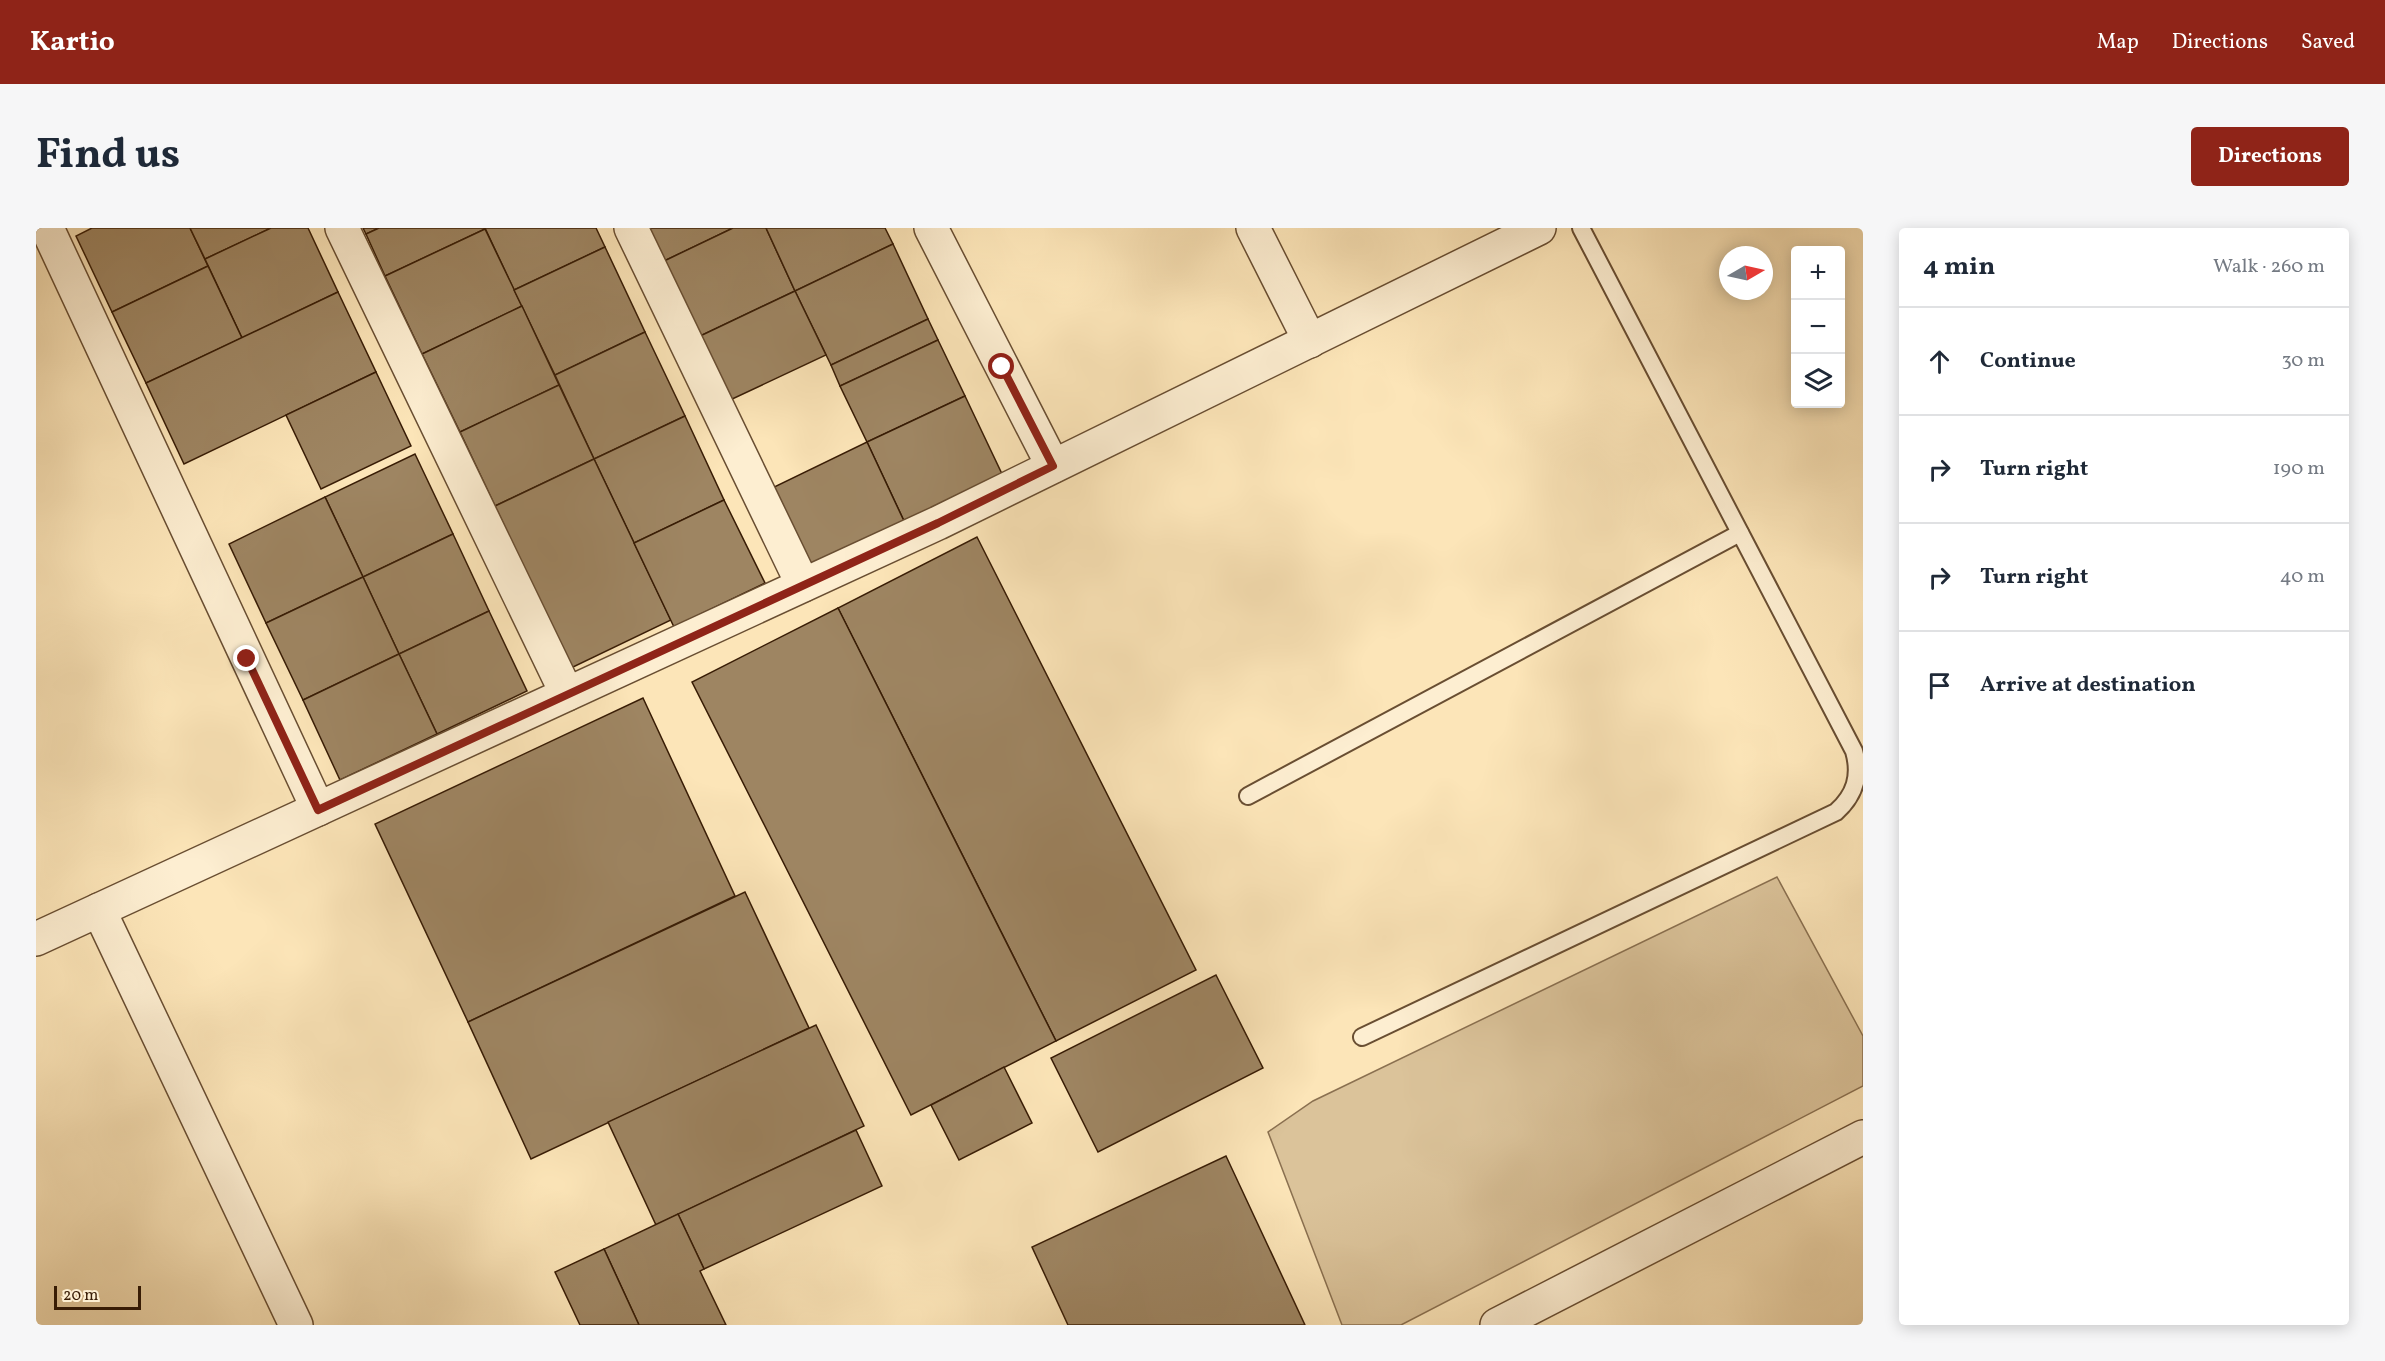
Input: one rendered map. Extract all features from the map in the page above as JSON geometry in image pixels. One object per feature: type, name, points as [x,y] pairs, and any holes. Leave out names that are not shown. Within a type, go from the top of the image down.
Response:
[{"type":"street","points":[[47,228],[318,810]]},
{"type":"street","points":[[342,228],[567,694]]},
{"type":"street","points":[[630,228],[803,585]]},
{"type":"street","points":[[931,228],[1053,466]]},
{"type":"street","points":[[1253,228],[1310,341]]},
{"type":"street","points":[[36,939],[803,585],[1053,466],[1539,228]]},
{"type":"street","points":[[99,910],[296,1325]]},
{"type":"street","points":[[1497,1325],[1863,1137]]},
{"type":"lane","points":[[1362,1037],[1836,812],[1845,804],[1856,783],[1858,773],[1854,751],[1581,228]]},
{"type":"lane","points":[[1248,796],[1740,533]]},
{"type":"shaded area","points":[[1777,877],[1863,1036],[1863,1086],[1401,1325],[1342,1325],[1268,1132],[1313,1101]]},
{"type":"building","points":[[92,228],[190,228],[208,266],[112,312],[76,236]]},
{"type":"building","points":[[190,228],[271,228],[205,259]]},
{"type":"building","points":[[271,228],[308,228],[338,292],[242,338],[205,259]]},
{"type":"building","points":[[363,228],[379,228],[366,234]]},
{"type":"building","points":[[379,228],[485,229],[385,276],[366,234]]},
{"type":"building","points":[[485,228],[596,228],[605,247],[514,290]]},
{"type":"building","points":[[646,228],[733,228],[662,262]]},
{"type":"building","points":[[733,228],[766,228],[795,291],[698,337],[662,262]]},
{"type":"building","points":[[766,228],[885,228],[893,244],[795,291]]},
{"type":"building","points":[[485,229],[522,306],[422,354],[385,276]]},
{"type":"building","points":[[893,244],[928,319],[831,365],[795,291]]},
{"type":"building","points":[[605,247],[645,332],[555,375],[514,290]]},
{"type":"building","points":[[208,266],[242,338],[146,383],[112,312]]},
{"type":"building","points":[[795,291],[826,355],[728,401],[698,337]]},
{"type":"building","points":[[338,292],[376,372],[184,464],[146,383]]},
{"type":"building","points":[[522,306],[559,385],[460,432],[422,354]]},
{"type":"building","points":[[928,319],[938,340],[840,386],[831,365]]},
{"type":"building","points":[[645,332],[685,416],[594,459],[555,375]]},
{"type":"building","points":[[938,340],[965,396],[867,442],[840,386]]},
{"type":"building","points":[[376,372],[411,446],[321,489],[286,415]]},
{"type":"building","points":[[559,385],[594,459],[495,506],[460,432]]},
{"type":"building","points":[[965,396],[1002,474],[904,521],[867,442]]},
{"type":"building","points":[[685,416],[724,500],[634,543],[594,459]]},
{"type":"building","points":[[867,442],[904,521],[807,567],[770,489]]},
{"type":"building","points":[[415,454],[453,534],[363,577],[325,497]]},
{"type":"building","points":[[594,459],[671,620],[571,668],[495,506]]},
{"type":"building","points":[[325,497],[363,577],[266,623],[229,544]]},
{"type":"building","points":[[724,500],[765,583],[674,627],[634,543]]},
{"type":"building","points":[[453,534],[489,611],[399,654],[363,577]]},
{"type":"building","points":[[977,537],[1196,970],[1056,1041],[838,608]]},
{"type":"building","points":[[363,577],[399,654],[303,700],[266,623]]},
{"type":"building","points":[[838,608],[1056,1041],[911,1115],[692,682]]},
{"type":"building","points":[[489,611],[527,691],[437,734],[399,654]]},
{"type":"building","points":[[399,654],[437,734],[340,780],[303,700]]},
{"type":"building","points":[[643,698],[735,896],[468,1022],[375,824]]},
{"type":"building","points":[[745,892],[809,1028],[531,1159],[468,1022]]},
{"type":"building","points":[[1216,975],[1263,1068],[1098,1152],[1051,1058]]},
{"type":"building","points":[[816,1025],[864,1126],[656,1225],[608,1122]]},
{"type":"building","points":[[1004,1067],[1032,1123],[959,1160],[931,1105]]},
{"type":"building","points":[[856,1130],[882,1186],[704,1269],[678,1214]]},
{"type":"building","points":[[1226,1156],[1305,1325],[1068,1325],[1032,1247]]},
{"type":"building","points":[[678,1214],[704,1269],[700,1271],[726,1325],[639,1325],[604,1249]]},
{"type":"building","points":[[604,1249],[639,1325],[580,1325],[555,1272]]},
{"type":"route","points":[[247,659],[318,810],[938,523],[1053,466],[1002,367]]}]
